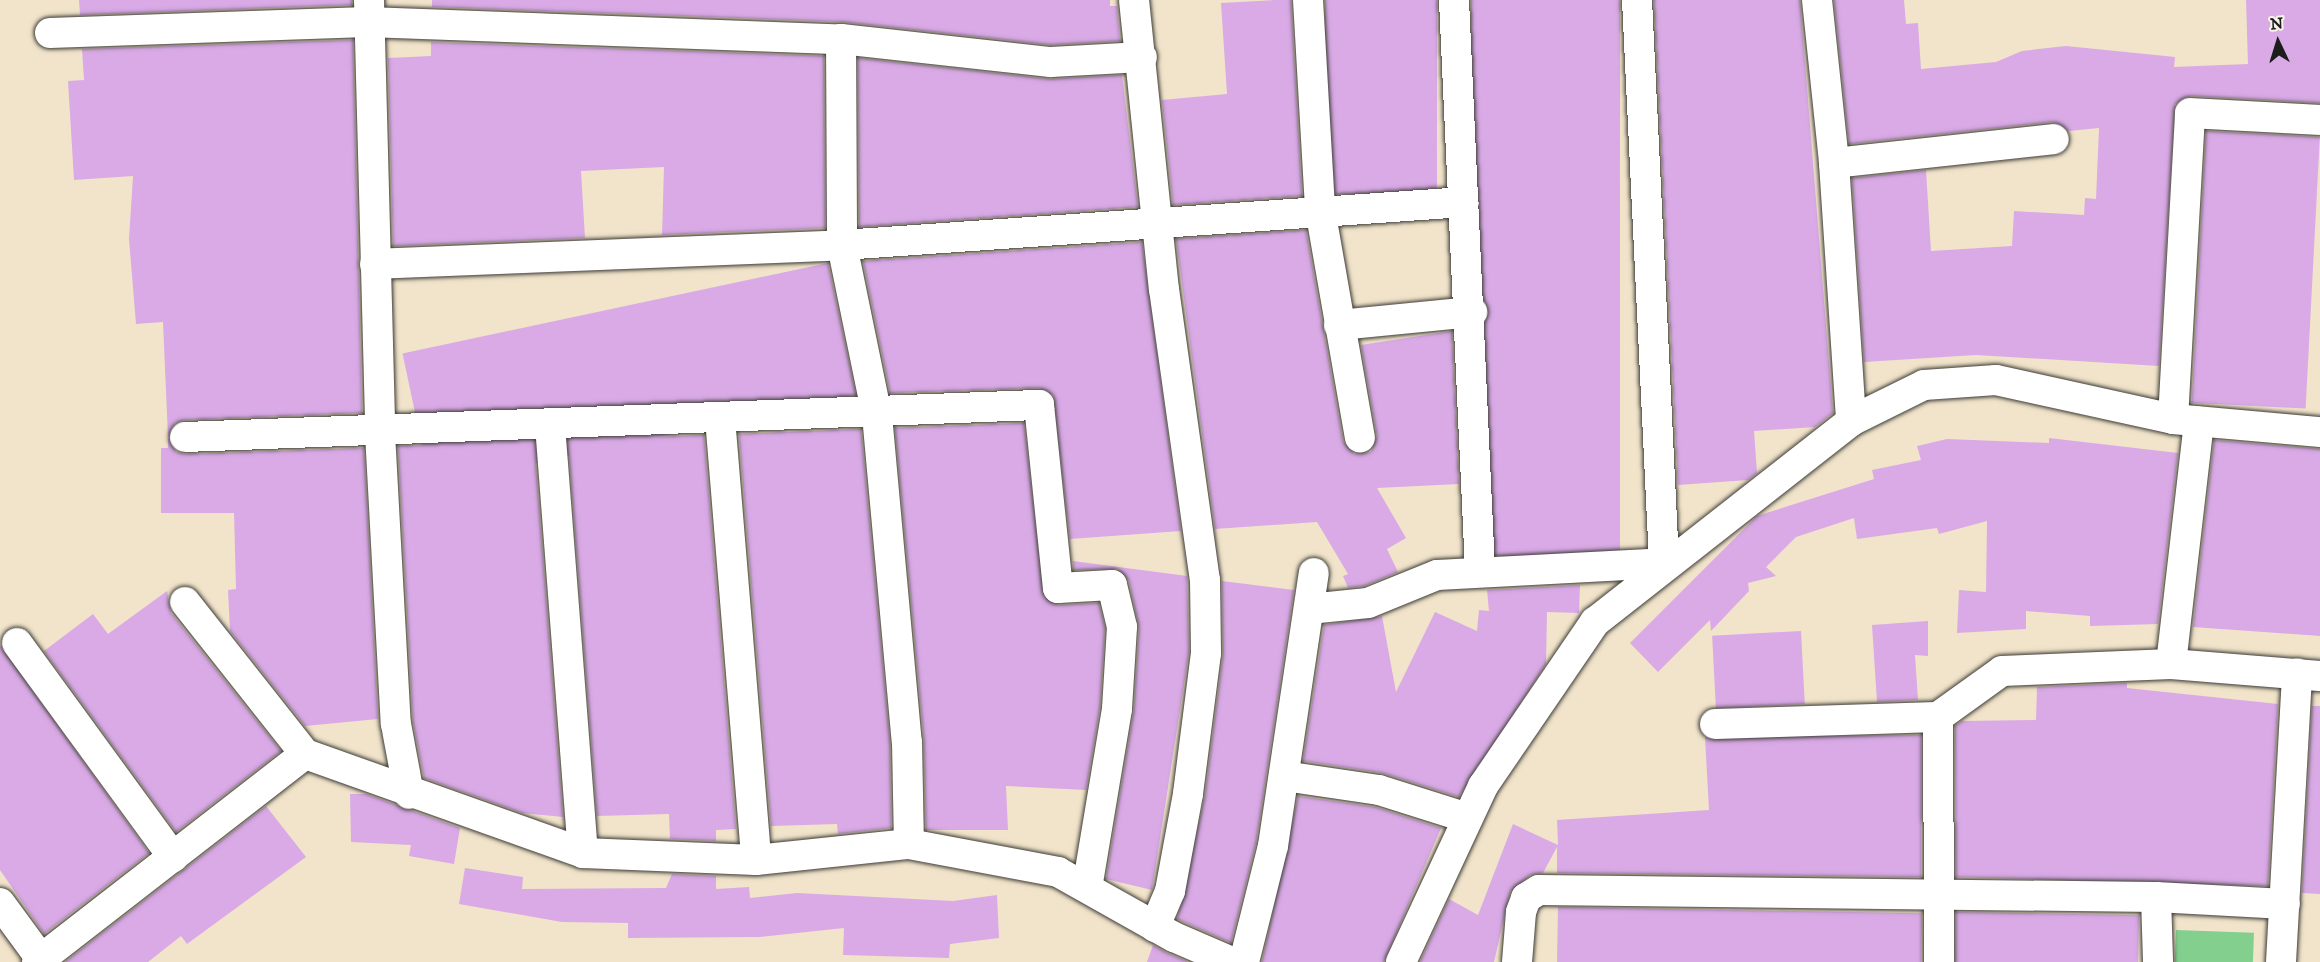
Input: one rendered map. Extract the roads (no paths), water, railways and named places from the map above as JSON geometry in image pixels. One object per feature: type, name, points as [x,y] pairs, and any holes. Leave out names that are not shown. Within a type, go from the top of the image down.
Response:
[{"type":"street","points":[[1134,0],[1161,220],[1164,289],[1205,580],[1206,653],[1186,805],[1170,891],[1155,927]]},
{"type":"street","points":[[1308,0],[1320,208],[1360,438]]},
{"type":"street","points":[[1454,0],[1472,312],[1480,571]]},
{"type":"street","points":[[1637,0],[1664,563]]},
{"type":"street","points":[[1817,0],[1834,163],[1851,421]]},
{"type":"street","points":[[50,33],[368,11],[841,39],[1051,62],[1142,57]]},
{"type":"street","points":[[368,11],[380,433],[396,724],[409,794]]},
{"type":"street","points":[[841,39],[842,245],[877,415],[907,742],[909,844]]},
{"type":"street","points":[[2171,664],[2186,420],[2190,113],[2320,120]]},
{"type":"street","points":[[1834,163],[2054,139]]},
{"type":"street","points":[[375,264],[842,245],[1320,208],[1464,202]]},
{"type":"street","points":[[1339,325],[1472,312]]},
{"type":"street","points":[[1401,962],[1483,786],[1595,622],[1664,563],[1851,421],[1924,385],[1996,380],[2186,420],[2320,432]]},
{"type":"street","points":[[185,437],[380,433],[720,418],[877,415],[1039,405],[1058,588],[1112,585],[1122,627],[1117,709],[1087,888]]},
{"type":"street","points":[[720,418],[756,860]]},
{"type":"street","points":[[550,425],[583,853]]},
{"type":"street","points":[[1309,609],[1368,603],[1437,575],[1664,563]]},
{"type":"street","points":[[1244,962],[1284,776],[1314,573]]},
{"type":"street","points":[[185,602],[305,754],[409,794],[583,853],[756,860],[909,844],[1058,872],[1155,927],[1232,962]]},
{"type":"street","points":[[17,644],[173,857]]},
{"type":"street","points":[[1715,724],[1938,717],[2002,671],[2171,664],[2308,674],[2281,962]]},
{"type":"street","points":[[1938,717],[1936,894],[1939,962]]},
{"type":"street","points":[[0,903],[39,960],[305,754]]},
{"type":"street","points":[[1284,776],[1379,790],[1468,818]]},
{"type":"street","points":[[1517,962],[1521,912],[1526,898],[1539,890],[2156,897],[2285,904]]},
{"type":"street","points":[[2156,897],[2157,962]]}]
